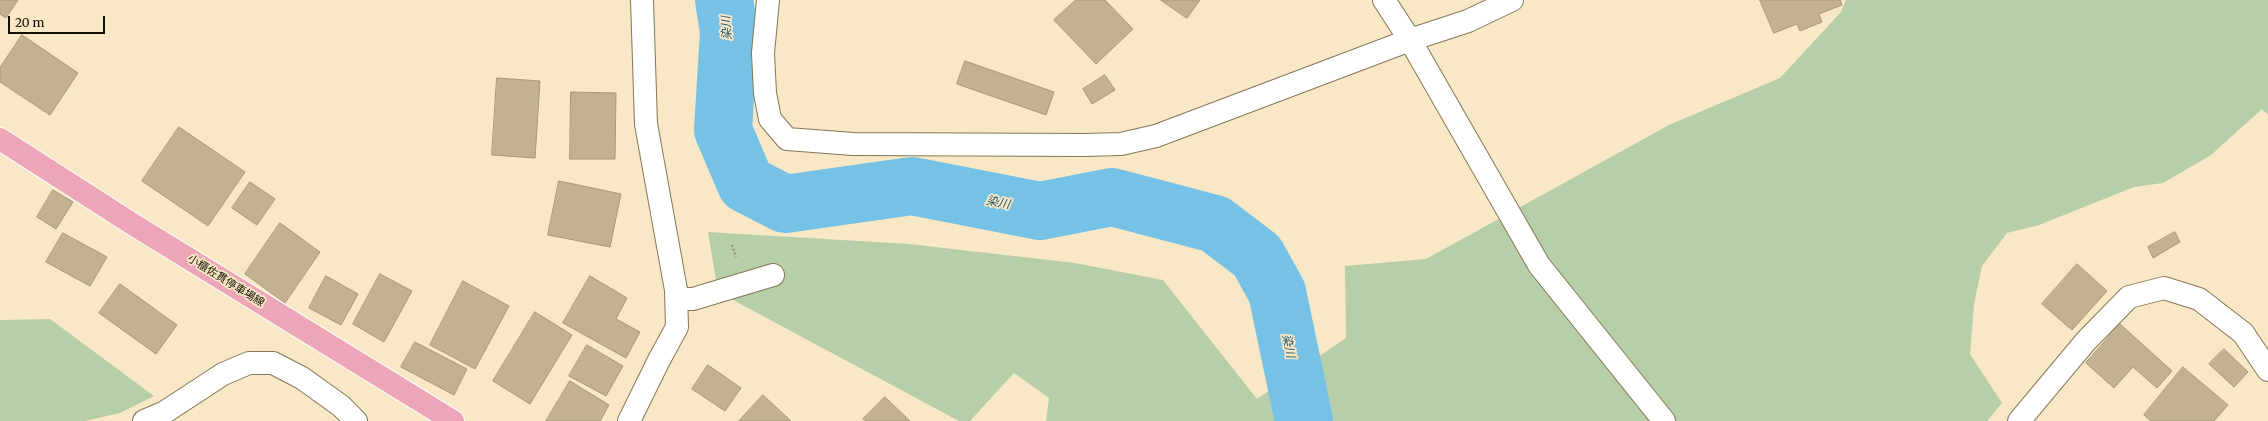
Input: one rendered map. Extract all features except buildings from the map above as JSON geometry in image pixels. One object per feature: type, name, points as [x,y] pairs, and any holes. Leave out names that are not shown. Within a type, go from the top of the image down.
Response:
[{"type":"main road","name":"小櫃佐貫停車場線","points":[[0,139],[134,225],[447,420]]},
{"type":"street","points":[[629,421],[677,327],[677,299],[646,124],[642,0]]},
{"type":"street","points":[[768,0],[763,52],[765,93],[770,119],[787,139],[853,144],[1121,144],[1156,136],[1410,40],[1468,21],[1512,0]]},
{"type":"street","points":[[1384,0],[1410,40],[1539,265],[1664,421]]},
{"type":"street","points":[[677,299],[693,299],[773,275]]},
{"type":"street","points":[[2019,421],[2086,341],[2129,297],[2164,288],[2199,299],[2243,333],[2268,370]]},
{"type":"street","points":[[144,421],[165,412],[223,374],[249,363],[273,363],[302,378],[341,406],[356,421]]},
{"type":"green space","points":[[1846,0],[2268,0],[2268,115],[2262,109],[2211,155],[2163,183],[2134,187],[2039,225],[2007,233],[1982,266],[1974,304],[1970,354],[2002,403],[1987,421],[1046,421],[1049,398],[1014,373],[970,421],[959,421],[718,292],[708,232],[909,244],[1075,263],[1163,280],[1257,399],[1346,338],[1345,266],[1426,259],[1669,125],[1780,78],[1841,12]]},
{"type":"green space","points":[[50,319],[154,396],[120,413],[85,421],[0,421],[0,320]]},
{"type":"waterway","name":"染川","points":[[724,0],[729,32],[723,130],[746,184],[785,204],[912,186],[1040,211],[1112,197],[1215,224],[1257,256],[1277,292],[1304,421]]}]
